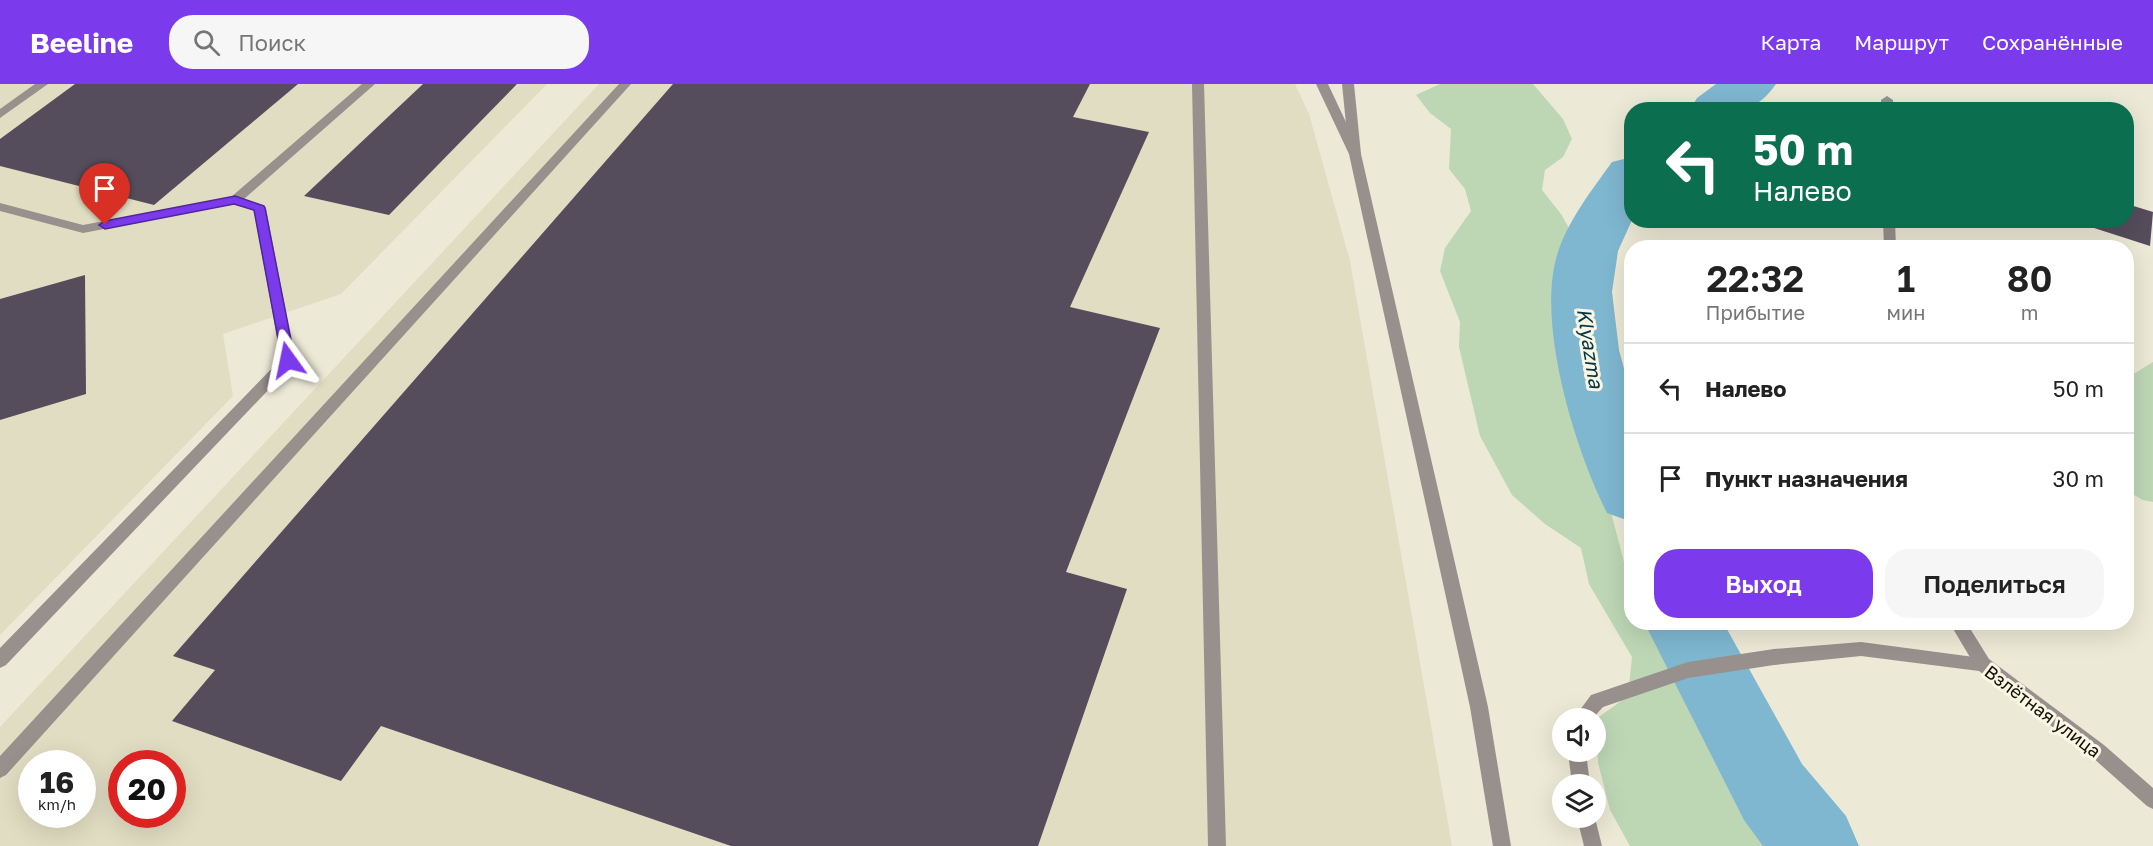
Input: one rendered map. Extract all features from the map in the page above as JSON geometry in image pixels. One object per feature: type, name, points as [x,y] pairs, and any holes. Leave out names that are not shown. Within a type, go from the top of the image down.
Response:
[{"type":"street","points":[[0,114],[42,84]]},
{"type":"street","points":[[235,200],[369,84]]},
{"type":"street","points":[[0,769],[625,84]]},
{"type":"street","points":[[1198,84],[1217,846]]},
{"type":"street","points":[[1322,84],[1355,154]]},
{"type":"street","points":[[1348,84],[1355,154],[1479,707],[1502,846]]},
{"type":"street","points":[[0,207],[83,229],[235,200],[260,208],[288,360],[0,660]]},
{"type":"street","points":[[1963,630],[1983,664]]},
{"type":"street","name":"Взлётная улица","points":[[1591,708],[1597,701],[1688,670],[1774,657],[1861,649],[1983,664],[2098,752],[2153,800]]},
{"type":"street","points":[[1588,828],[1593,846]]},
{"type":"shaded area","points":[[0,84],[547,84],[341,294],[223,334],[233,396],[0,635]]},
{"type":"shaded area","points":[[599,84],[1295,84],[1309,114],[1350,261],[1452,846],[0,846],[0,727]]},
{"type":"green space","points":[[1440,84],[1533,84],[1563,119],[1572,139],[1563,157],[1545,170],[1542,190],[1561,214],[1574,237],[1567,290],[1569,342],[1574,371],[1587,401],[1606,463],[1606,493],[1624,562],[1624,630],[1663,630],[1688,670],[1722,750],[1754,797],[1795,846],[1630,846],[1610,810],[1606,794],[1606,774],[1601,774],[1598,762],[1606,762],[1606,712],[1628,696],[1632,657],[1589,584],[1581,548],[1545,524],[1512,495],[1480,436],[1459,347],[1460,322],[1440,271],[1445,248],[1471,211],[1465,189],[1449,169],[1451,129],[1430,113],[1416,95]]},
{"type":"green space","points":[[2153,362],[2153,502],[2134,495],[2134,374]]},
{"type":"building","points":[[75,84],[298,84],[154,205],[0,166],[0,139]]},
{"type":"building","points":[[423,84],[517,84],[389,215],[304,196]]},
{"type":"building","points":[[673,84],[1090,84],[1073,117],[1149,132],[1070,307],[1160,328],[1066,572],[1127,589],[1038,846],[731,846],[381,726],[341,781],[172,721],[215,670],[173,656]]},
{"type":"building","points":[[2134,206],[2153,212],[2150,246],[2094,228],[2134,228]]},
{"type":"building","points":[[85,275],[86,394],[0,420],[0,299]]},
{"type":"waterway","name":"Klyazma","points":[[1726,102],[1750,84]]},
{"type":"waterway","name":"Klyazma","points":[[1624,187],[1604,217],[1588,251],[1582,292],[1582,321],[1594,380],[1624,471]]},
{"type":"waterway","name":"Klyazma","points":[[1686,630],[1773,792],[1816,846]]},
{"type":"route","points":[[105,225],[235,200],[260,208],[288,360]]}]
